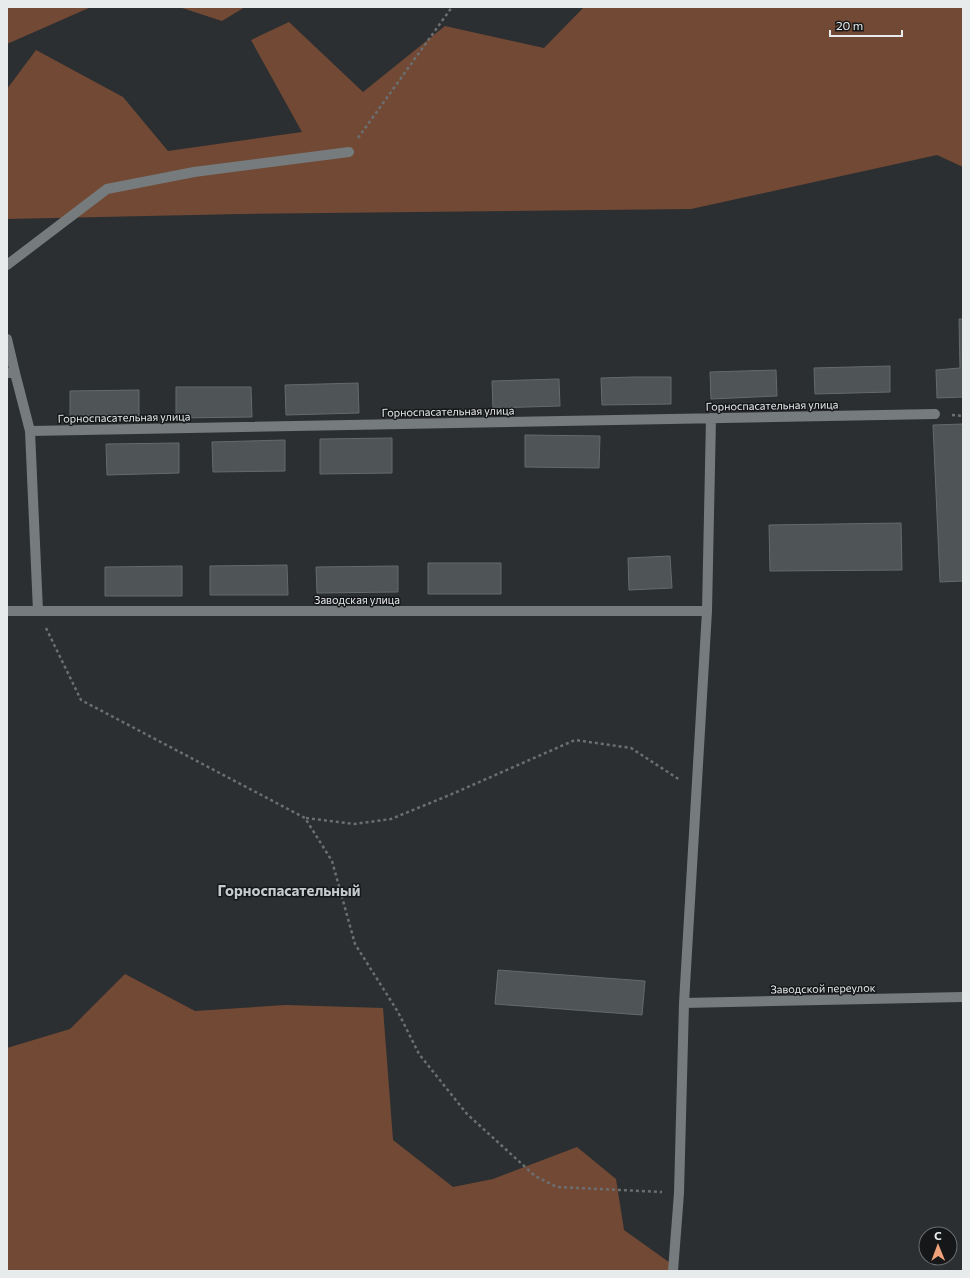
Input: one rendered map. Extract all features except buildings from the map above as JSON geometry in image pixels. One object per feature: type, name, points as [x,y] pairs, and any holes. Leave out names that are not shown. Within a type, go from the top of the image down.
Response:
[{"type":"street","points":[[7,266],[107,189],[194,172],[349,152]]},
{"type":"street","points":[[7,339],[11,373],[30,431],[38,611]]},
{"type":"street","name":"Горноспасательная улица","points":[[30,431],[936,414]]},
{"type":"street","points":[[673,1271],[679,1193],[684,1003],[707,611],[710,418]]},
{"type":"street","name":"Заводская улица","points":[[7,611],[707,611]]},
{"type":"street","name":"Заводской переулок","points":[[684,1003],[963,997]]},
{"type":"path","points":[[349,152],[452,7]]},
{"type":"path","points":[[38,611],[82,700],[305,818],[354,824],[391,819],[576,740],[631,748],[697,792]]},
{"type":"path","points":[[305,818],[332,861],[355,944],[398,1012],[419,1054],[467,1114],[535,1176],[557,1187],[679,1193]]},
{"type":"shaded area","points":[[7,7],[91,7],[7,44]]},
{"type":"shaded area","points":[[179,7],[245,7],[222,21]]},
{"type":"shaded area","points":[[584,7],[963,7],[963,167],[937,155],[691,209],[240,214],[7,219],[7,89],[36,50],[123,97],[168,151],[302,132],[251,40],[289,22],[363,92],[445,26],[544,48]]},
{"type":"shaded area","points":[[125,974],[195,1011],[286,1005],[383,1008],[393,1140],[453,1187],[493,1179],[577,1147],[616,1179],[624,1230],[673,1265],[671,1271],[7,1271],[7,1048],[70,1029]]},
{"type":"district","name":"Горноспасательный","points":[[289,890]]}]
